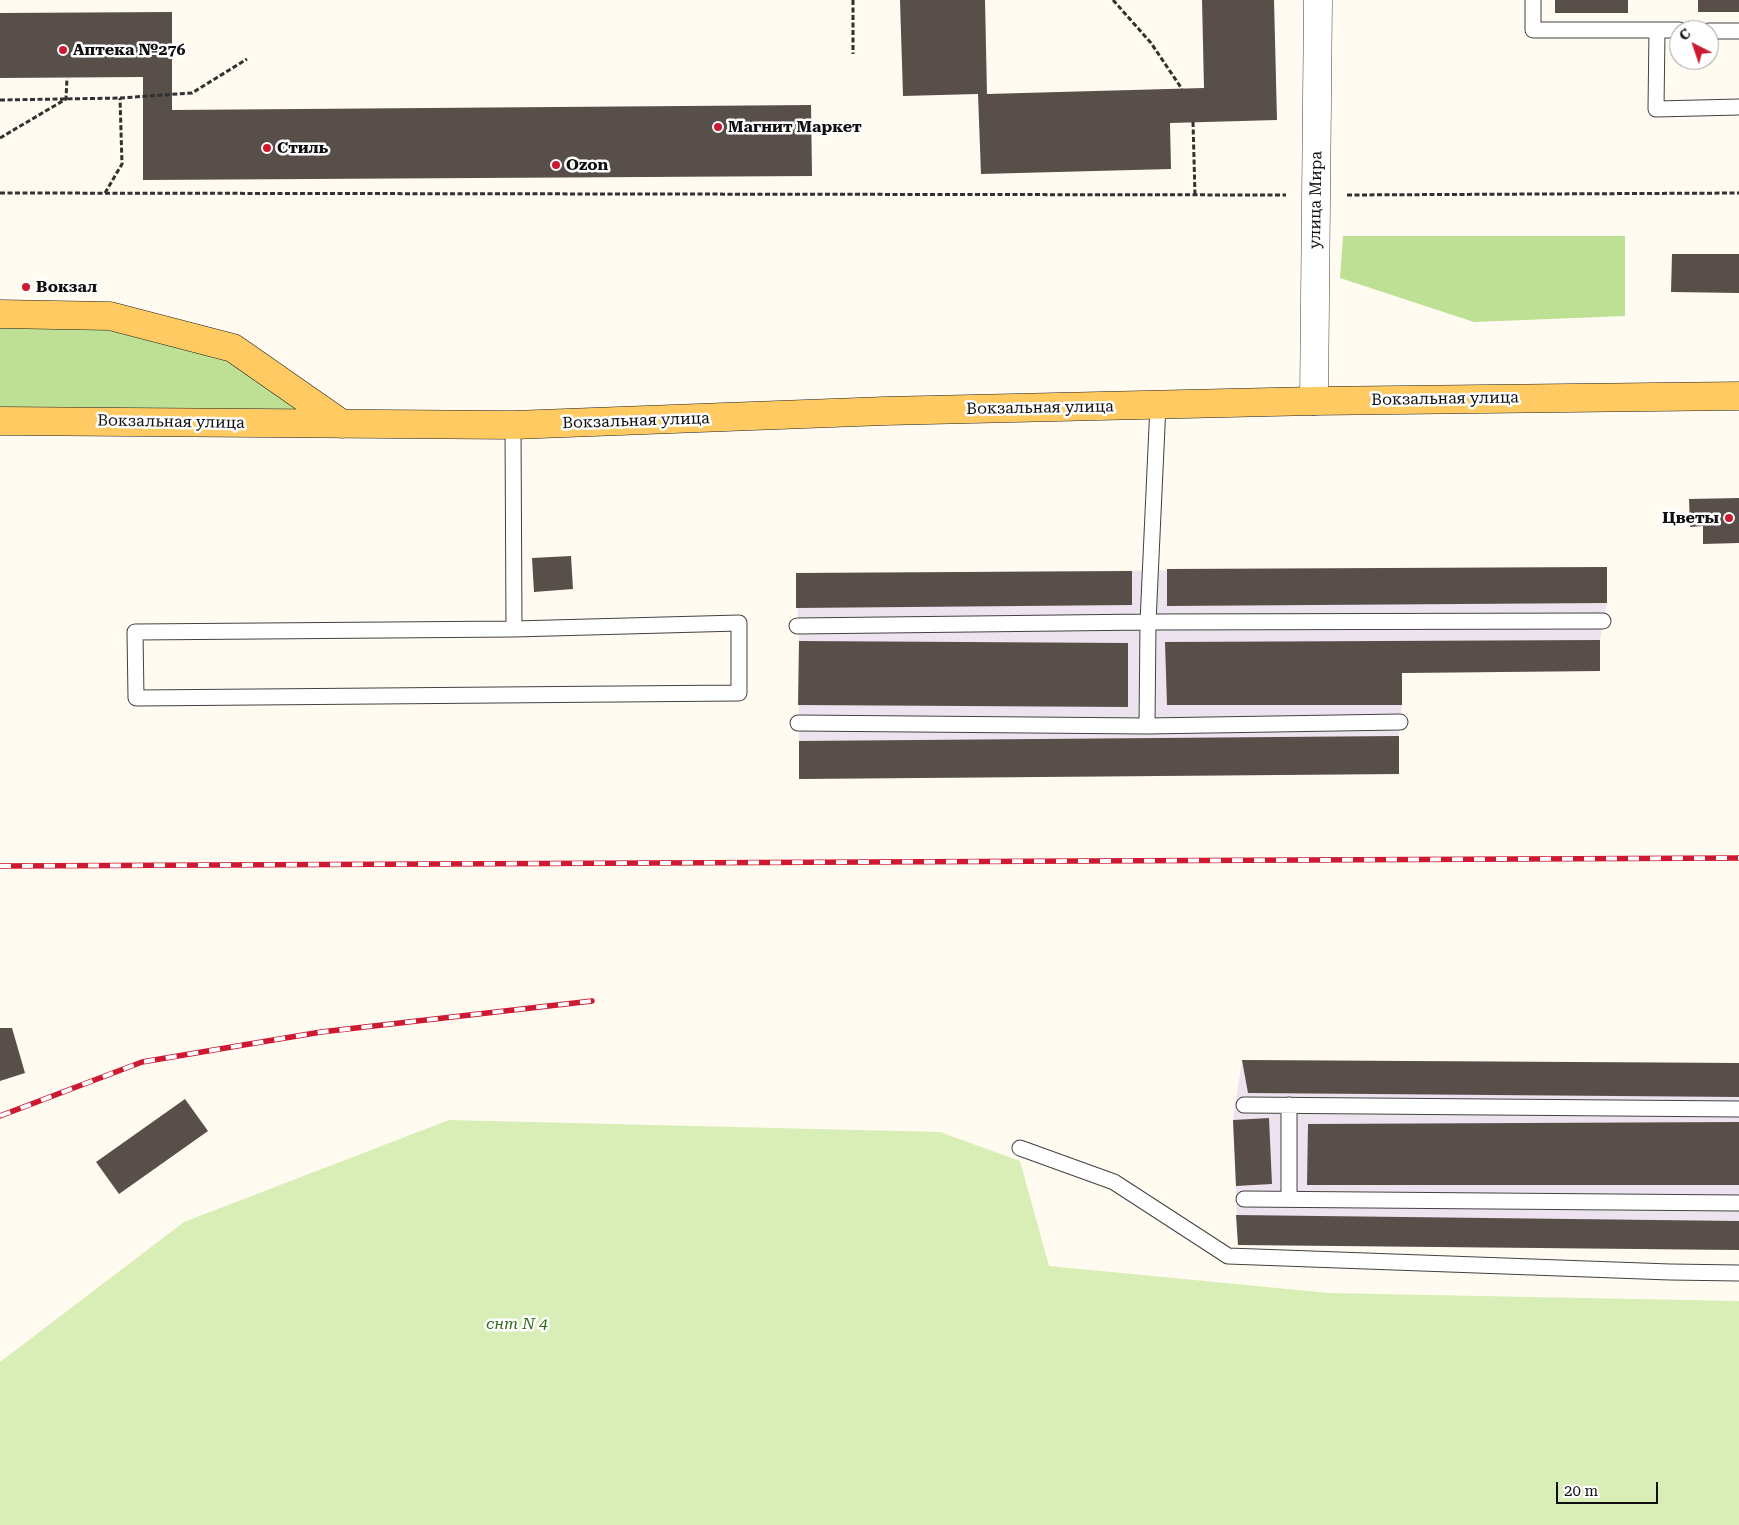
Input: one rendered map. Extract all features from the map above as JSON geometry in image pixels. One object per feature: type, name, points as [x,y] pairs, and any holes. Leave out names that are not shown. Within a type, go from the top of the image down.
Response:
[{"type":"main road","points":[[0,314],[110,316],[234,348],[342,424]]},
{"type":"main road","name":"Вокзальная улица","points":[[0,421],[513,425],[885,411],[1314,401],[1739,396]]},
{"type":"street","name":"улица Мира","points":[[1314,401],[1318,0]]},
{"type":"lane","points":[[1533,0],[1533,30],[1669,30]]},
{"type":"lane","points":[[1657,30],[1656,109],[1739,107]]},
{"type":"lane","points":[[1719,30],[1739,30]]},
{"type":"lane","points":[[1147,726],[1148,622],[1158,406]]},
{"type":"lane","points":[[513,425],[514,629]]},
{"type":"lane","points":[[797,626],[1148,622],[1604,621]]},
{"type":"lane","points":[[739,624],[739,693],[136,698],[136,632],[514,629],[739,624]]},
{"type":"lane","points":[[798,722],[1147,726],[1400,722]]},
{"type":"lane","points":[[1244,1105],[1739,1109]]},
{"type":"lane","points":[[1289,1105],[1289,1200]]},
{"type":"lane","points":[[1020,1148],[1114,1182],[1228,1256],[1651,1272],[1739,1273]]},
{"type":"lane","points":[[1244,1199],[1739,1203]]},
{"type":"path","points":[[853,0],[853,54]]},
{"type":"path","points":[[1113,0],[1151,43],[1182,89]]},
{"type":"path","points":[[0,100],[66,100],[192,93],[247,58]]},
{"type":"path","points":[[66,100],[67,78]]},
{"type":"path","points":[[105,193],[122,164],[120,98]]},
{"type":"path","points":[[0,138],[66,100]]},
{"type":"path","points":[[1193,122],[1195,195]]},
{"type":"path","points":[[0,193],[1739,194]]},
{"type":"shaded area","points":[[1607,567],[1607,603],[1600,640],[1600,671],[1402,673],[1399,774],[799,779],[799,641],[796,573]]},
{"type":"shaded area","points":[[1242,1060],[1739,1063],[1739,1250],[1238,1245],[1233,1120]]},
{"type":"green space","points":[[1343,236],[1625,236],[1625,316],[1474,322],[1340,278]]},
{"type":"green space","points":[[0,323],[106,324],[229,357],[315,416],[0,414]]},
{"type":"green space","name":"снт N 4","points":[[449,1120],[940,1132],[1020,1161],[1049,1266],[1329,1293],[1739,1301],[1739,1525],[0,1525],[0,1362],[184,1222]]},
{"type":"building","points":[[900,0],[985,0],[987,94],[1204,88],[1202,0],[1274,0],[1277,120],[1170,123],[1171,169],[981,174],[978,94],[903,96]]},
{"type":"building","points":[[1555,0],[1628,0],[1628,13],[1555,13]]},
{"type":"building","points":[[1698,0],[1739,0],[1739,12],[1698,12]]},
{"type":"building","points":[[172,12],[172,110],[811,105],[812,176],[143,180],[143,77],[0,78],[0,13]]},
{"type":"building","points":[[1672,254],[1739,254],[1739,293],[1671,292]]},
{"type":"building","points":[[1739,498],[1739,543],[1703,544],[1703,526],[1690,527],[1689,499]]},
{"type":"building","points":[[571,556],[573,589],[534,592],[532,558]]},
{"type":"building","points":[[1607,567],[1607,603],[1167,606],[1167,569]]},
{"type":"building","points":[[1132,571],[1132,605],[796,608],[796,573]]},
{"type":"building","points":[[1600,640],[1600,671],[1402,673],[1402,705],[1167,705],[1165,642]]},
{"type":"building","points":[[799,641],[1128,643],[1128,707],[798,705]]},
{"type":"building","points":[[1399,736],[1399,774],[799,779],[799,741]]},
{"type":"building","points":[[0,1028],[12,1028],[25,1073],[0,1081]]},
{"type":"building","points":[[1242,1060],[1739,1063],[1739,1097],[1248,1093]]},
{"type":"building","points":[[185,1099],[208,1131],[119,1194],[96,1162]]},
{"type":"building","points":[[1269,1118],[1272,1184],[1236,1186],[1233,1120]]},
{"type":"building","points":[[1739,1122],[1739,1185],[1307,1185],[1308,1124]]},
{"type":"building","points":[[1236,1215],[1739,1221],[1739,1250],[1238,1245]]},
{"type":"railway","points":[[0,866],[1739,858]]},
{"type":"railway","points":[[0,1116],[142,1062],[321,1032],[592,1001]]},
{"type":"place","name":"Аптека №276","points":[[63,50]]},
{"type":"place","name":"Магнит Маркет","points":[[718,127]]},
{"type":"place","name":"Стиль","points":[[267,148]]},
{"type":"place","name":"Ozon","points":[[556,165]]},
{"type":"place","name":"Вокзал","points":[[26,287]]},
{"type":"place","name":"Цветы","points":[[1729,518]]}]
